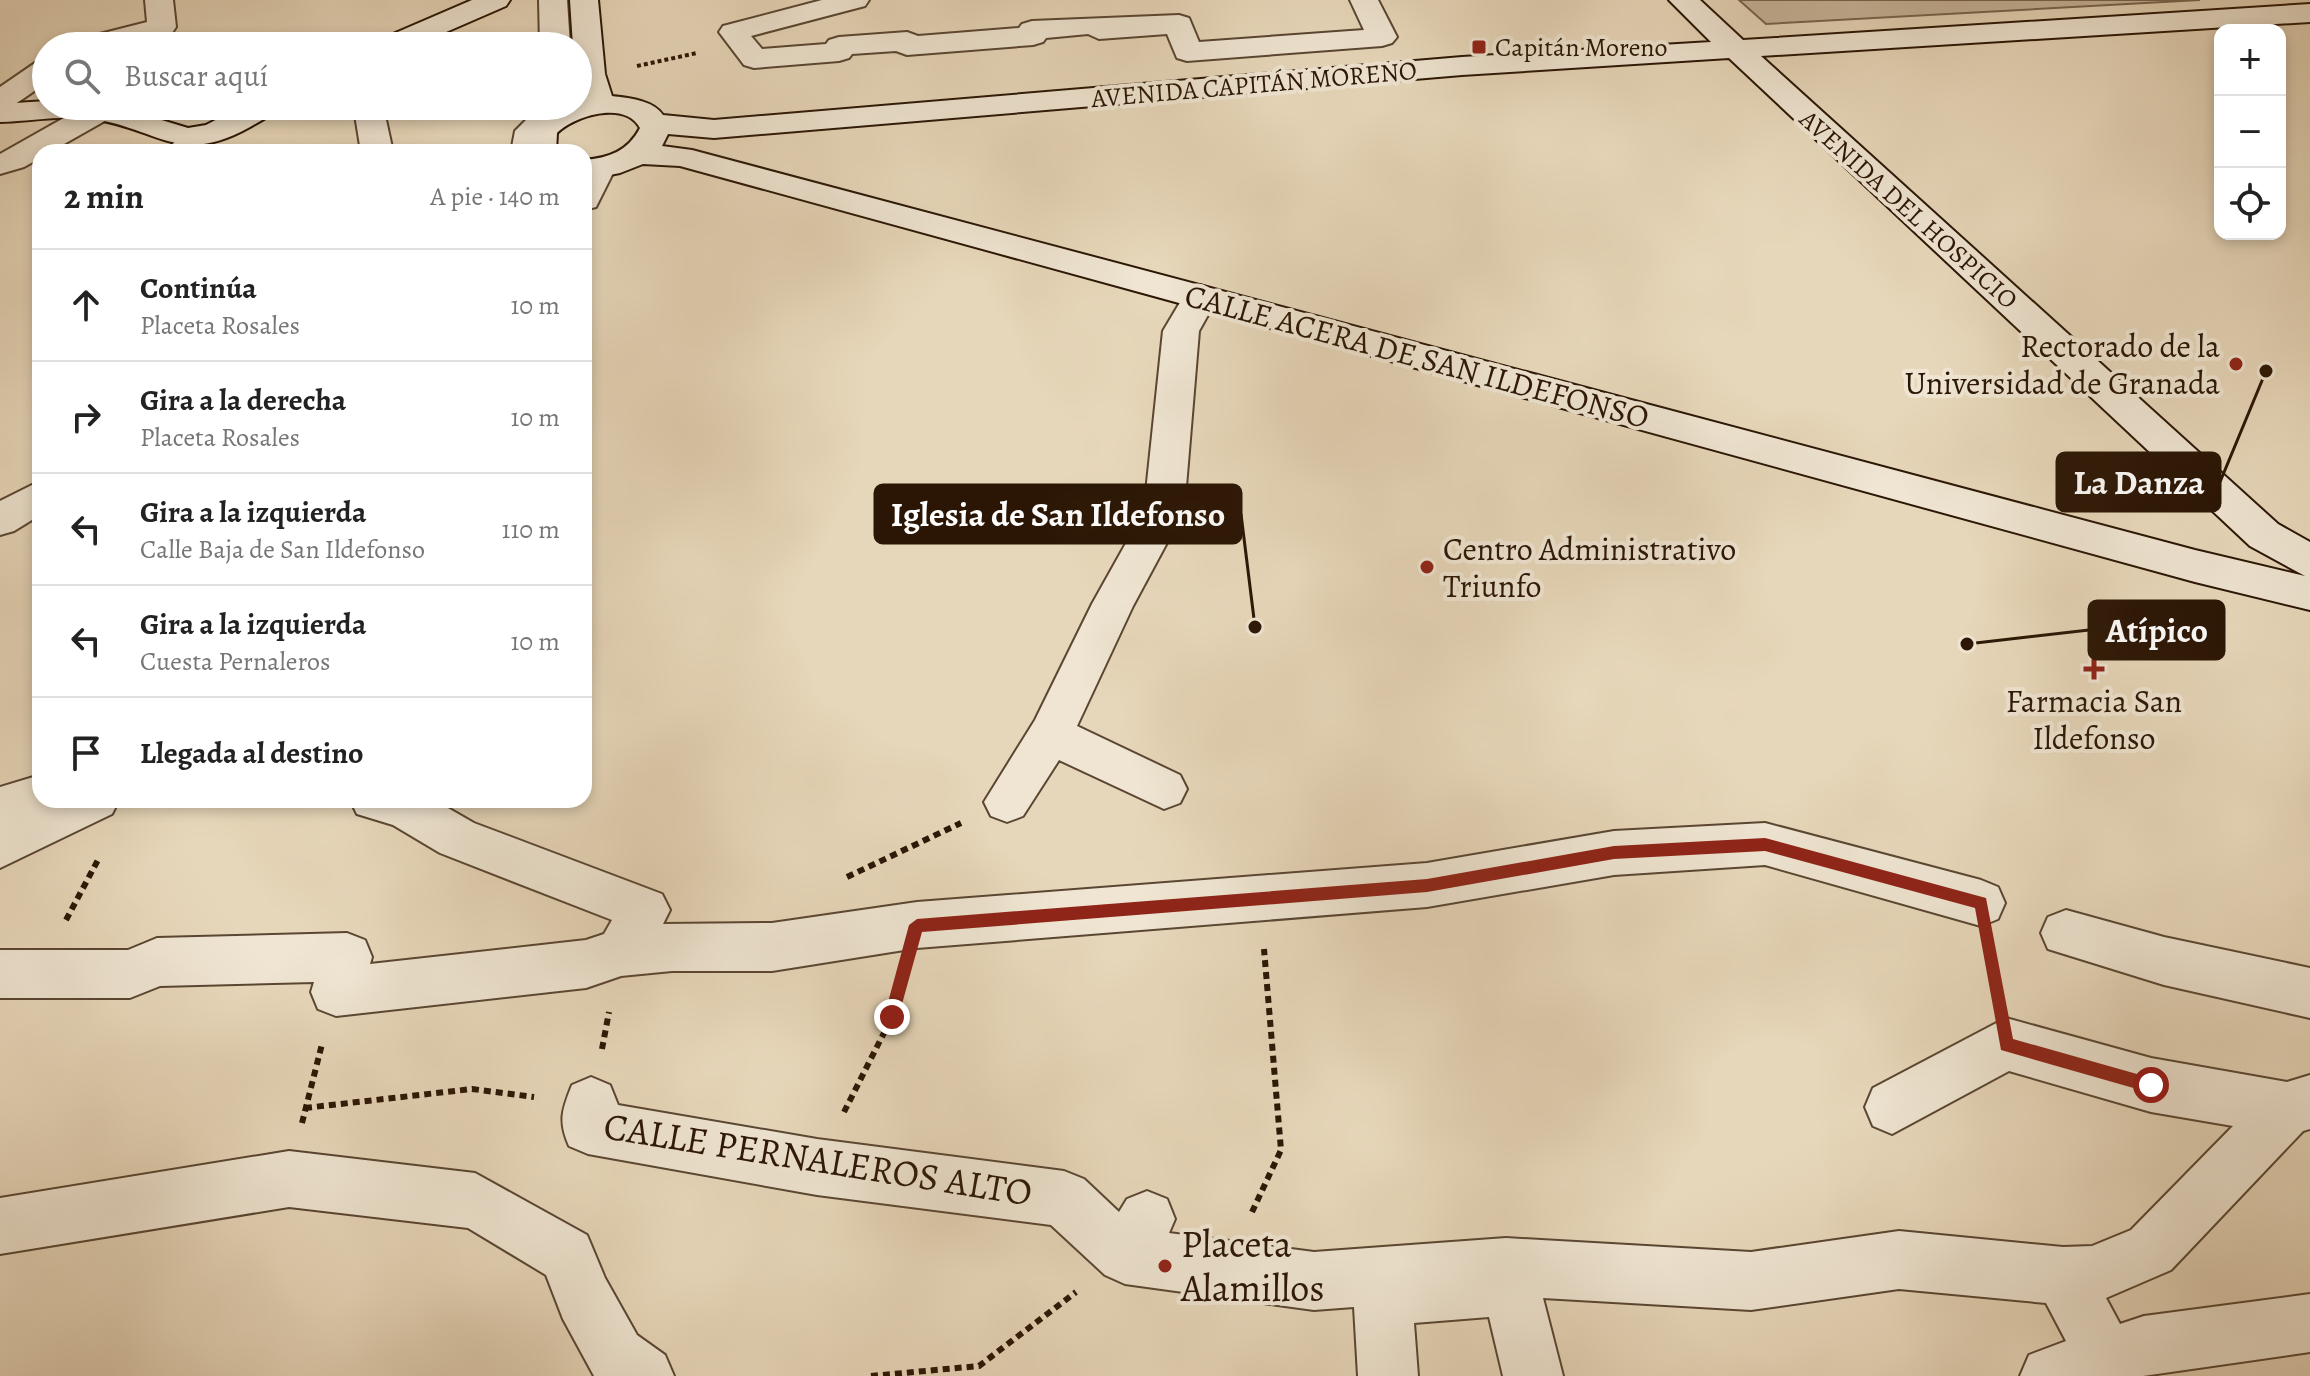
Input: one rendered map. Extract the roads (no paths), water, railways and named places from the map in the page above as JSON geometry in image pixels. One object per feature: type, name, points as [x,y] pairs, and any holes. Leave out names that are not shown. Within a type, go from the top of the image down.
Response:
[{"type":"street","points":[[142,32],[162,27],[159,0]]},
{"type":"street","points":[[422,32],[496,0]]},
{"type":"street","points":[[434,32],[506,0]]},
{"type":"street","points":[[553,0],[554,32]]},
{"type":"street","points":[[584,0],[587,32]]},
{"type":"street","points":[[855,0],[733,32],[754,59],[839,52],[839,46],[907,41],[907,46],[1033,36],[1032,30],[1098,25],[1099,30],[1179,24],[1187,52],[1382,37],[1364,0]]},
{"type":"street","name":"AVENIDA DEL HOSPICIO","points":[[1683,0],[2242,513]]},
{"type":"street","name":"AVENIDA CAPITÁN MORENO","points":[[654,123],[714,129],[1447,67],[2310,13]]},
{"type":"street","points":[[0,101],[32,79]]},
{"type":"street","points":[[592,81],[599,104]]},
{"type":"street","points":[[592,106],[637,107],[654,123],[651,141],[638,154],[592,181]]},
{"type":"street","points":[[0,113],[32,111]]},
{"type":"street","points":[[41,144],[83,120]]},
{"type":"street","points":[[129,120],[186,137],[199,137],[217,133],[240,120]]},
{"type":"street","points":[[372,120],[376,144]]},
{"type":"street","points":[[527,144],[533,127],[542,120]]},
{"type":"street","points":[[540,144],[541,134],[554,120]]},
{"type":"street","points":[[740,173],[740,161],[751,144],[774,124]]},
{"type":"street","points":[[0,164],[32,149]]},
{"type":"street","name":"CALLE ACERA DE SAN ILDEFONSO","points":[[638,154],[681,157],[2195,566],[2310,594]]},
{"type":"street","points":[[1007,802],[1051,734],[1113,604],[1164,511],[1181,331],[1200,297]]},
{"type":"street","points":[[0,520],[32,501]]},
{"type":"street","points":[[2242,513],[2272,523],[2310,544]]},
{"type":"street","points":[[2242,513],[2264,535],[2310,562]]},
{"type":"street","points":[[2195,566],[2229,550],[2241,528],[2242,513]]},
{"type":"street","points":[[1051,734],[1164,789]]},
{"type":"street","points":[[0,808],[32,798]]},
{"type":"street","points":[[0,847],[80,808]]},
{"type":"street","points":[[406,808],[457,838],[645,910],[621,952]]},
{"type":"street","points":[[0,974],[130,974],[157,962],[347,957],[336,992],[586,964],[621,952],[672,947],[772,947],[917,925],[1259,901],[1427,885],[1614,853],[1765,844],[1981,903]]},
{"type":"street","points":[[2066,933],[2164,961],[2310,993]]},
{"type":"street","points":[[1892,1107],[2006,1044],[2151,1085],[2298,1105]]},
{"type":"street","name":"CALLE PERNALEROS ALTO","points":[[591,1104],[588,1127],[817,1167],[1064,1199],[1136,1237],[1314,1281],[1506,1267],[1751,1281],[1899,1260],[2063,1276]]},
{"type":"street","points":[[2106,1357],[2063,1276],[2092,1275],[2151,1250],[2298,1105]]},
{"type":"street","points":[[0,1226],[289,1179],[475,1201],[567,1255],[584,1298],[616,1356],[644,1376]]},
{"type":"street","points":[[1388,1376],[1383,1298],[1511,1287],[1533,1376]]},
{"type":"street","points":[[2050,1376],[2144,1346],[2310,1323]]},
{"type":"place","name":"Capitán Moreno","points":[[1479,47]]},
{"type":"place","name":"Rectorado de la Universidad de Granada","points":[[2236,364]]},
{"type":"place","name":"La Danza","points":[[2266,371]]},
{"type":"place","name":"Centro Administrativo Triunfo","points":[[1427,567]]},
{"type":"place","name":"Iglesia de San Ildefonso","points":[[1255,627]]},
{"type":"place","name":"Atípico","points":[[1967,644]]},
{"type":"place","name":"Farmacia San Ildefonso","points":[[2094,669]]},
{"type":"place","name":"Placeta Alamillos","points":[[1165,1266]]}]
